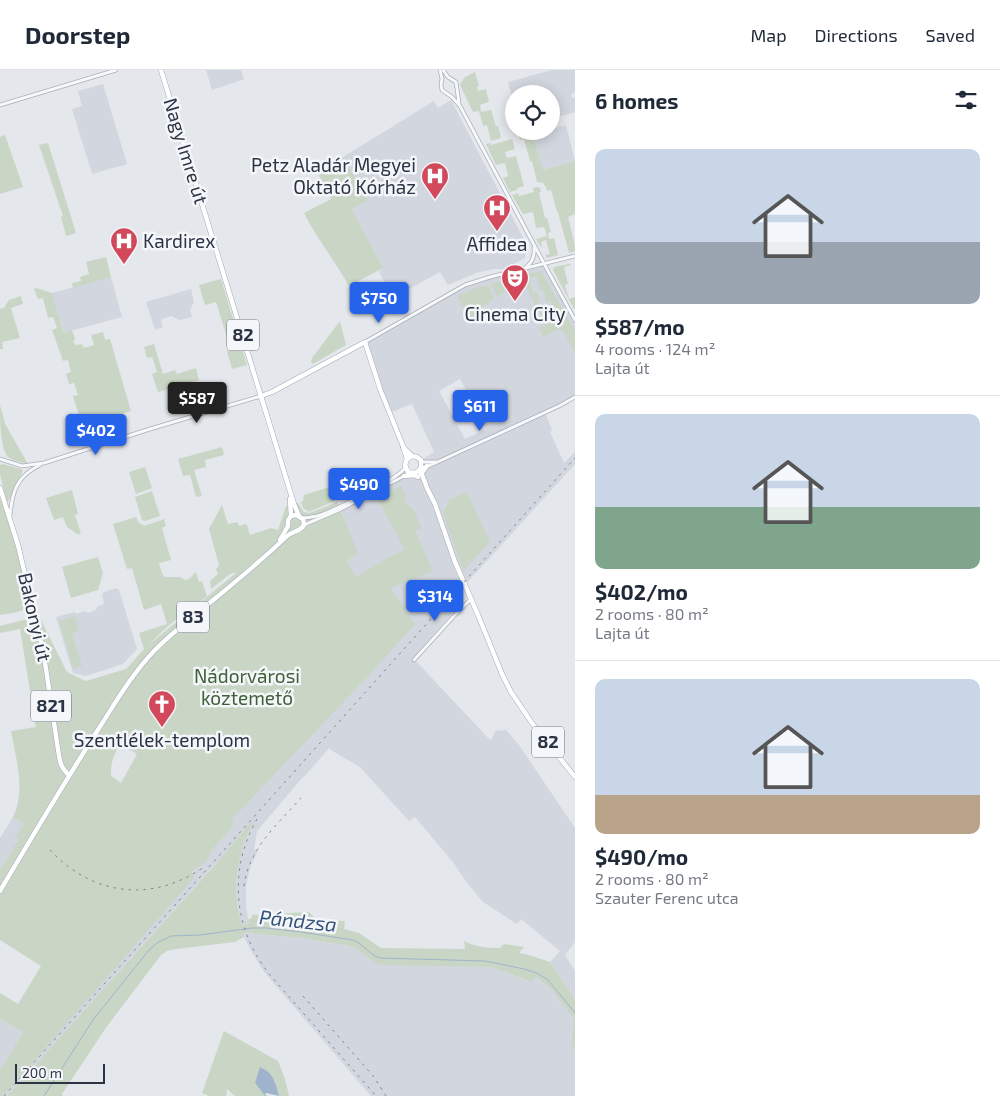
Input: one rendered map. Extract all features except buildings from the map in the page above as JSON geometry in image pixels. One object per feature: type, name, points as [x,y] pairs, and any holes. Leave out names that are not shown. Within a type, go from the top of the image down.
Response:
[{"type":"main road","name":"Nagy Imre út","points":[[161,70],[289,490],[300,517]]},
{"type":"main road","points":[[261,396],[365,342]]},
{"type":"main road","name":"82","points":[[365,342],[389,413],[403,446],[406,459],[405,468],[412,473],[421,470]]},
{"type":"main road","name":"82","points":[[403,446],[412,456],[419,458],[427,488],[435,504],[455,562],[511,692],[534,726],[575,777]]},
{"type":"main road","points":[[406,459],[412,456]]},
{"type":"main road","points":[[404,476],[414,475],[427,466]]},
{"type":"main road","points":[[412,473],[421,470]]},
{"type":"main road","name":"Bakonyi út","points":[[0,488],[19,547],[46,669],[58,756],[61,765],[69,775]]},
{"type":"main road","name":"Nagy Imre út","points":[[289,490],[291,516]]},
{"type":"main road","points":[[291,516],[300,517]]},
{"type":"main road","name":"83","points":[[277,545],[288,526],[288,520],[291,516]]},
{"type":"main road","name":"83","points":[[0,891],[69,775],[141,665],[172,634],[262,560],[293,531],[299,530],[304,525],[300,517]]},
{"type":"main road","points":[[288,526],[293,531]]},
{"type":"street","points":[[0,105],[116,70]]},
{"type":"street","points":[[441,70],[456,82],[460,106]]},
{"type":"street","points":[[441,70],[442,90],[460,106],[575,320]]},
{"type":"street","points":[[441,85],[444,79],[452,79]]},
{"type":"street","points":[[447,94],[454,92],[456,87]]},
{"type":"street","points":[[522,270],[534,258],[533,242]]},
{"type":"street","points":[[365,342],[465,285],[575,256]]},
{"type":"street","points":[[0,459],[22,466],[34,465],[261,396]]},
{"type":"street","points":[[421,470],[575,397]]},
{"type":"street","points":[[10,517],[13,494],[20,480],[28,471],[44,462]]},
{"type":"street","points":[[427,466],[437,462]]},
{"type":"street","points":[[300,517],[317,516],[338,507],[397,476],[405,468]]},
{"type":"street","points":[[304,525],[412,473]]},
{"type":"street","points":[[414,660],[471,599]]},
{"type":"shaded area","points":[[206,70],[241,70],[244,79],[212,90]]},
{"type":"shaded area","points":[[552,70],[575,70],[575,92],[571,94],[572,98],[575,98],[575,112],[560,116],[560,85],[509,85],[508,82]]},
{"type":"shaded area","points":[[103,84],[127,164],[92,174],[72,109],[82,106],[78,91]]},
{"type":"shaded area","name":"Petz Aladár Megyei Oktató Kórház","points":[[451,100],[527,245],[525,258],[505,269],[494,269],[476,273],[448,285],[440,272],[387,301],[383,293],[388,289],[379,272],[383,268],[352,209],[367,199],[343,157],[434,101],[438,108]]},
{"type":"shaded area","points":[[566,125],[575,161],[543,170],[535,140],[560,140],[560,127]]},
{"type":"shaded area","points":[[544,264],[575,320],[575,397],[545,412],[552,430],[550,432],[564,463],[575,452],[575,464],[454,597],[461,603],[413,658],[491,741],[495,731],[506,730],[519,745],[575,828],[575,942],[565,955],[575,971],[575,999],[550,962],[560,951],[521,919],[517,924],[483,902],[453,862],[415,817],[409,821],[360,767],[329,748],[257,831],[254,849],[258,851],[251,865],[246,886],[246,907],[249,924],[242,925],[240,920],[237,900],[237,878],[239,858],[254,821],[7,1096],[2,1096],[195,877],[192,873],[205,862],[212,850],[232,827],[232,818],[355,577],[347,561],[357,553],[339,507],[397,476],[405,468],[410,472],[420,470],[421,460],[434,452],[412,404],[389,413],[365,342],[465,285]],"holes":[[[460,379],[487,429],[465,439],[439,391]]]},
{"type":"shaded area","points":[[111,277],[122,317],[63,333],[52,293]]},
{"type":"shaded area","points":[[191,289],[194,302],[190,310],[192,317],[180,320],[172,316],[161,319],[163,327],[155,330],[146,302]]},
{"type":"shaded area","points":[[116,588],[119,590],[137,649],[123,664],[86,676],[73,673],[56,617],[75,612],[76,614],[84,611],[88,613],[96,610],[97,607],[104,604],[102,595],[104,592]]},
{"type":"shaded area","points":[[13,817],[24,824],[20,838],[0,870],[0,838]]},
{"type":"shaded area","points":[[253,932],[254,934],[303,938],[349,946],[358,950],[375,963],[489,967],[529,982],[536,977],[551,989],[574,1019],[571,1043],[575,1052],[575,1096],[371,1096],[265,973],[244,937],[245,933]]},
{"type":"shaded area","points":[[0,1019],[23,1032],[0,1070]]},
{"type":"green space","points":[[475,72],[479,86],[477,87],[478,91],[486,89],[489,102],[480,105],[481,112],[491,110],[501,138],[491,141],[487,125],[483,126],[479,111],[473,112],[460,85],[465,77]]},
{"type":"green space","points":[[5,135],[23,187],[0,194],[0,137]]},
{"type":"green space","points":[[512,140],[515,149],[505,152],[507,158],[516,156],[524,186],[510,192],[503,178],[508,176],[505,163],[496,165],[486,144],[490,143],[491,145]]},
{"type":"green space","points":[[524,140],[535,140],[543,170],[575,161],[575,214],[568,217],[575,251],[569,253],[551,190],[547,191],[543,183],[537,182],[532,161],[530,161]]},
{"type":"green space","points":[[48,143],[76,233],[66,236],[61,217],[63,216],[39,145]]},
{"type":"green space","points":[[343,157],[368,200],[352,209],[383,268],[349,286],[304,213],[331,199],[318,174]]},
{"type":"green space","points":[[533,188],[540,188],[541,192],[539,193],[545,218],[547,218],[551,232],[548,233],[549,239],[554,238],[558,255],[548,258],[545,255],[550,254],[546,240],[541,242],[541,247],[536,239],[547,236],[544,227],[536,228],[533,212],[523,214],[512,195],[518,193],[519,196],[534,192]]},
{"type":"green space","points":[[106,257],[111,277],[73,288],[72,283],[81,281],[80,277],[89,274],[86,262]]},
{"type":"green space","points":[[570,264],[564,267],[568,284],[565,285],[569,299],[575,297],[574,309],[553,270],[554,267]]},
{"type":"green space","points":[[541,271],[575,331],[575,354],[563,330],[559,329],[543,337],[539,328],[546,324],[521,278],[504,288],[505,292],[497,296],[491,284]],"holes":[[[536,276],[540,290],[544,290],[546,302],[551,301],[554,319],[547,321],[544,307],[540,307],[537,292],[533,293],[529,278]]]},
{"type":"green space","points":[[221,279],[247,365],[232,369],[227,351],[231,350],[216,302],[205,305],[199,285]]},
{"type":"green space","points":[[488,285],[494,299],[478,309],[484,319],[472,325],[458,298],[459,295]]},
{"type":"green space","points":[[34,289],[52,293],[63,333],[72,330],[75,339],[73,342],[76,345],[82,344],[84,348],[94,345],[91,335],[103,332],[105,340],[110,339],[131,411],[89,424],[87,417],[80,419],[73,396],[78,395],[74,383],[69,384],[66,374],[71,372],[68,360],[63,361],[52,330],[57,328],[53,317],[48,318],[43,298],[38,299]]},
{"type":"green space","points":[[21,296],[23,304],[11,308],[20,338],[2,342],[3,349],[0,349],[0,309],[4,308],[9,300]]},
{"type":"green space","points":[[340,321],[346,345],[313,364],[311,362],[312,358]]},
{"type":"green space","points":[[154,344],[163,374],[175,370],[177,374],[196,368],[199,380],[158,392],[152,374],[157,372],[152,357],[147,358],[144,347]]},
{"type":"green space","points":[[0,405],[5,424],[28,464],[12,460],[5,453],[1,433]]},
{"type":"green space","points":[[222,447],[224,455],[205,460],[206,467],[194,470],[202,496],[196,497],[190,475],[183,476],[178,459]]},
{"type":"green space","points":[[3,464],[23,471],[7,502],[0,474],[0,465]]},
{"type":"green space","points":[[145,467],[152,488],[136,494],[129,472]]},
{"type":"green space","name":"Nádorvárosi köztemető","points":[[401,486],[406,496],[404,501],[415,512],[421,528],[415,531],[433,571],[390,588],[415,624],[233,818],[232,827],[212,850],[206,862],[192,872],[195,877],[12,1086],[0,1096],[0,1070],[23,1032],[0,1019],[0,993],[18,1004],[41,966],[0,940],[0,870],[19,839],[16,836],[24,824],[13,817],[19,797],[19,775],[11,731],[36,727],[33,709],[38,708],[36,697],[31,697],[20,629],[0,633],[0,626],[39,616],[67,672],[86,681],[126,669],[144,649],[139,633],[167,624],[161,604],[144,610],[132,568],[127,569],[113,524],[136,517],[139,523],[144,526],[164,519],[166,526],[162,528],[171,560],[159,563],[162,574],[165,577],[180,577],[185,580],[189,579],[196,572],[199,582],[202,581],[207,596],[168,626],[146,647],[237,572],[230,574],[211,589],[210,581],[218,574],[216,569],[219,565],[209,529],[222,505],[228,524],[237,522],[239,526],[247,525],[250,535],[271,528],[278,530],[286,506],[298,503],[304,512],[310,513],[337,502],[358,553],[347,561],[356,577],[391,556],[405,550],[377,498]],"holes":[[[120,744],[137,754],[121,783],[111,776],[113,759]]]},
{"type":"green space","points":[[330,487],[334,501],[309,512],[303,508],[301,502],[304,495]]},
{"type":"green space","points":[[72,490],[78,514],[75,515],[81,534],[77,534],[67,527],[63,517],[54,520],[46,498]]},
{"type":"green space","points":[[152,491],[160,516],[145,521],[142,520],[135,497]]},
{"type":"green space","points":[[467,492],[490,542],[463,571],[443,513],[449,500]]},
{"type":"green space","points":[[0,498],[19,553],[29,601],[28,605],[22,610],[0,615]]},
{"type":"green space","points":[[98,557],[103,573],[98,590],[71,598],[62,567]]},
{"type":"green space","points":[[75,616],[79,631],[72,633],[82,666],[73,669],[59,621]]},
{"type":"green space","points":[[253,820],[243,846],[236,885],[242,925],[249,924],[248,919],[251,919],[252,915],[309,912],[317,920],[345,921],[344,929],[359,933],[381,948],[465,949],[464,941],[486,947],[500,948],[504,944],[524,947],[519,953],[550,962],[575,999],[575,1052],[571,1043],[574,1019],[551,989],[536,977],[530,982],[489,967],[381,965],[349,946],[303,938],[254,934],[253,932],[245,933],[244,937],[235,942],[176,949],[161,955],[105,1029],[62,1094],[63,1096],[7,1096],[215,865]]},
{"type":"green space","points":[[224,1031],[278,1061],[289,1096],[279,1096],[275,1081],[262,1067],[255,1083],[265,1096],[235,1096],[227,1089],[226,1096],[209,1096],[202,1093]]},
{"type":"water","points":[[260,1067],[271,1075],[279,1096],[266,1093],[267,1096],[265,1096],[255,1083]]},
{"type":"waterway","name":"Pándzsa","points":[[44,1096],[93,1020],[149,950],[157,943],[171,936],[266,928],[353,940],[380,958],[485,961],[537,973],[548,980],[575,1013]]},
{"type":"railway","points":[[4,1096],[575,458]]},
{"type":"railway","points":[[244,886],[252,860],[265,838],[301,798]]},
{"type":"railway","points":[[257,819],[248,838],[242,858],[239,879],[242,919],[248,938],[270,975],[376,1096]]},
{"type":"railway","points":[[50,850],[85,877],[104,885],[124,889],[144,890],[164,886],[204,867]]},
{"type":"railway","points":[[303,996],[374,1077],[386,1096]]},
{"type":"place","name":"Petz Aladár Megyei Oktató Kórház","points":[[435,200]]},
{"type":"place","name":"Affidea","points":[[497,232]]},
{"type":"place","name":"Kardirex","points":[[124,265]]},
{"type":"place","name":"Cinema City","points":[[515,302]]},
{"type":"place","name":"Szentlélek-templom","points":[[162,728]]}]
